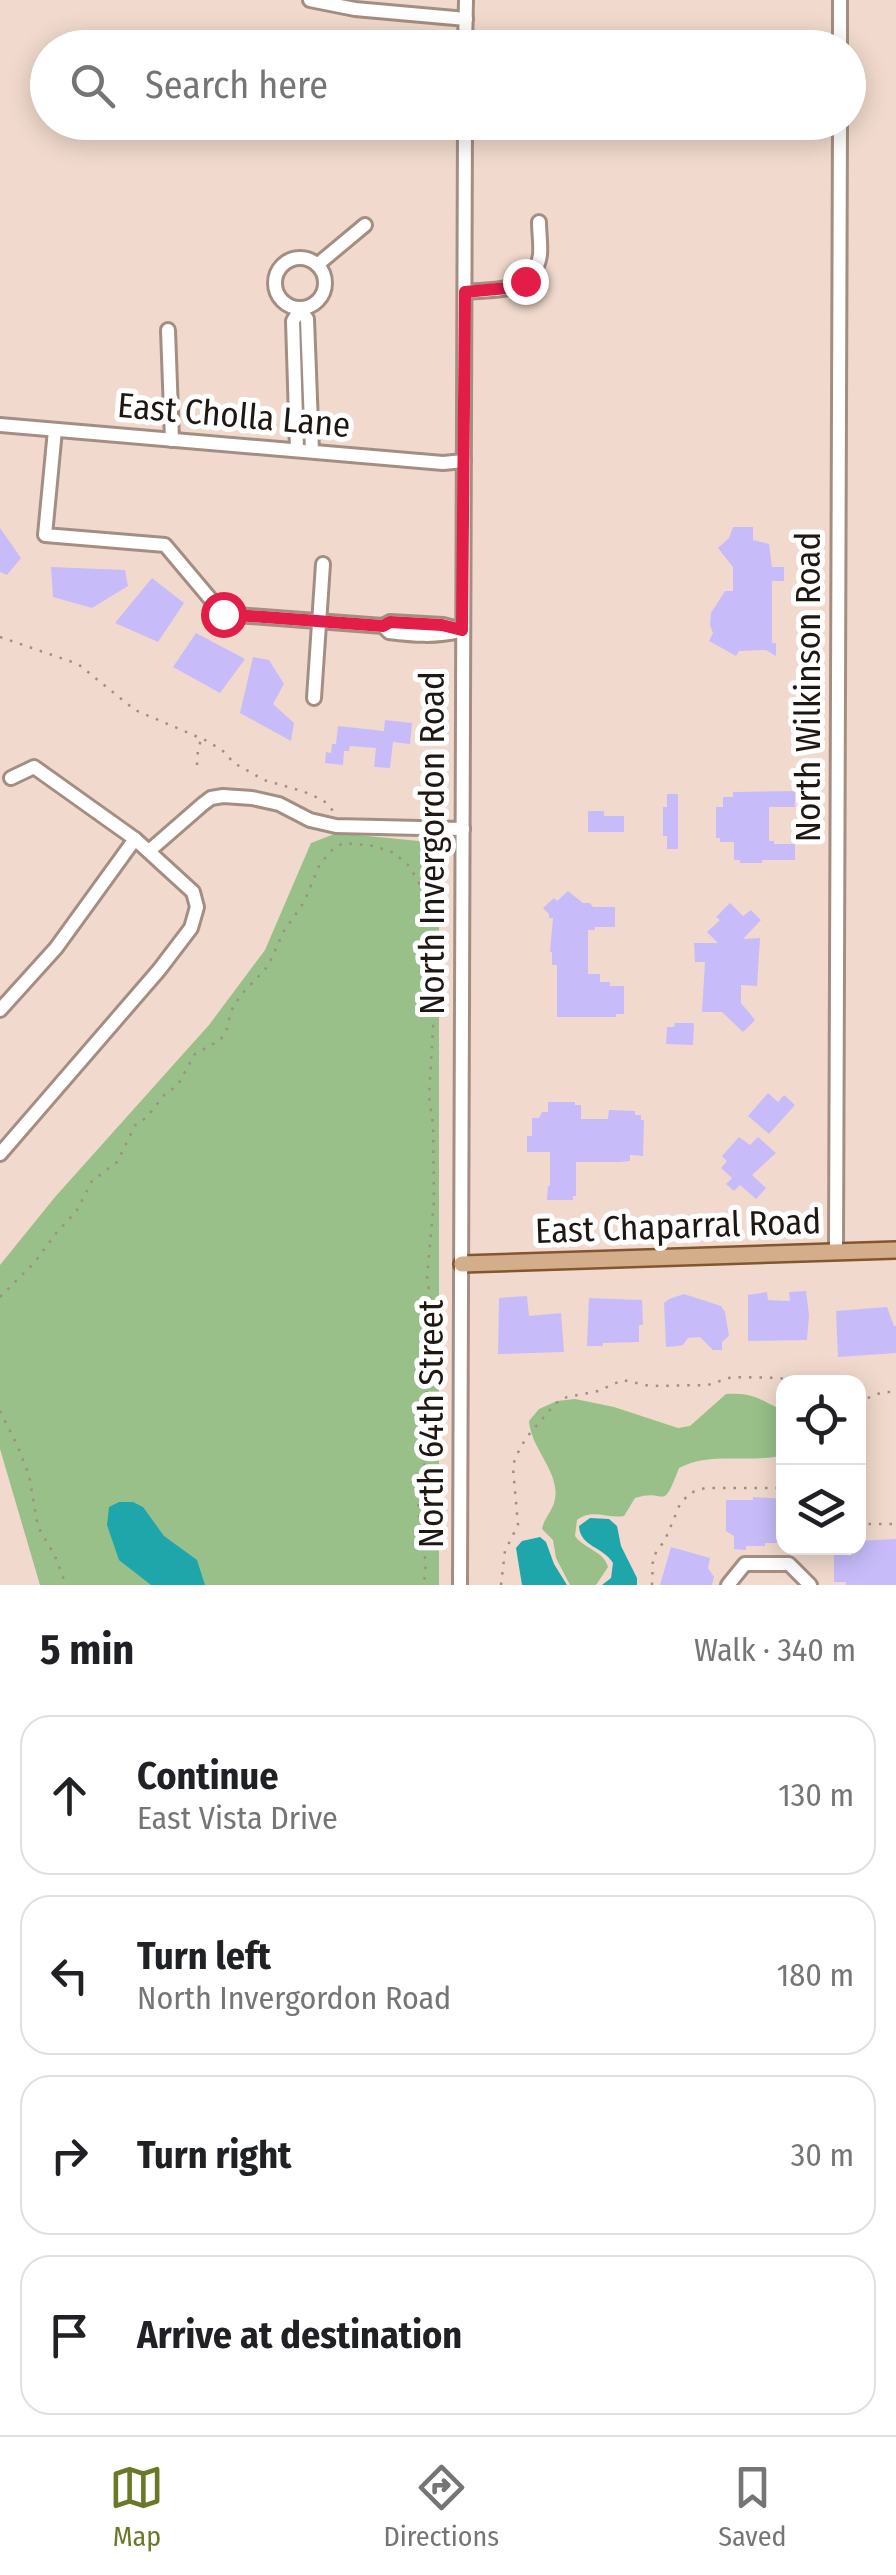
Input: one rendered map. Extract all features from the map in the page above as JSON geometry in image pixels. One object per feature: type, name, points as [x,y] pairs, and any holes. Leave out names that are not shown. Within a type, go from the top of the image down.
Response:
[{"type":"main road","name":"East Chaparral Road","points":[[462,1264],[896,1250]]},
{"type":"street","points":[[310,0],[355,9],[466,18]]},
{"type":"street","points":[[466,0],[466,30]]},
{"type":"street","points":[[840,0],[840,30]]},
{"type":"street","name":"North Invergordon Road","points":[[462,1264],[465,140]]},
{"type":"street","name":"North Wilkinson Road","points":[[836,1251],[840,140]]},
{"type":"street","points":[[465,292],[517,287],[525,281],[536,269],[540,252],[538,222]]},
{"type":"street","points":[[317,265],[365,225]]},
{"type":"street","points":[[293,259],[310,260],[317,265],[325,280],[322,296],[309,307],[300,308],[280,298],[276,275],[286,263],[293,259]]},
{"type":"street","points":[[298,450],[293,321],[300,308]]},
{"type":"street","points":[[300,308],[306,320],[312,450]]},
{"type":"street","points":[[168,330],[172,440]]},
{"type":"street","name":"East Cholla Lane","points":[[0,425],[443,463],[464,461]]},
{"type":"street","points":[[55,430],[45,535],[165,545],[223,614],[383,626],[388,632],[420,635],[442,636],[462,630]]},
{"type":"street","points":[[314,698],[323,564]]},
{"type":"street","points":[[0,1154],[159,970],[191,928],[196,907],[193,892],[149,851],[34,767],[11,778]]},
{"type":"street","points":[[149,851],[211,798],[223,796],[266,800],[310,820],[336,826],[462,829]]},
{"type":"street","points":[[0,1010],[56,948],[135,839]]},
{"type":"street","name":"North 64th Street","points":[[460,1585],[462,1264]]},
{"type":"street","points":[[728,1585],[745,1564],[789,1564],[810,1585]]},
{"type":"path","points":[[0,637],[78,664],[135,710],[201,738],[252,774],[324,800],[333,812],[343,815]]},
{"type":"path","points":[[197,765],[201,738]]},
{"type":"path","points":[[0,1298],[76,1212],[92,1181],[117,1162],[136,1124],[183,1078],[195,1054],[220,1040],[226,1032],[232,1010],[268,966],[284,931],[304,902],[320,864],[332,850],[343,843],[394,853],[409,866],[431,903],[434,918],[429,1086],[434,1124],[434,1201],[427,1277],[432,1311],[427,1400],[420,1434],[425,1466],[418,1488],[426,1563],[424,1585]]},
{"type":"path","points":[[502,1585],[505,1551],[518,1525],[513,1468],[526,1438],[556,1403],[623,1380],[650,1386],[776,1378]]},
{"type":"path","points":[[866,1399],[882,1392],[896,1392]]},
{"type":"path","points":[[0,1411],[30,1475],[38,1526],[66,1585]]},
{"type":"path","points":[[652,1585],[653,1558],[680,1504],[690,1493],[704,1488],[776,1488]]},
{"type":"path","points":[[866,1524],[896,1524]]},
{"type":"green space","points":[[337,833],[419,841],[439,852],[439,1585],[40,1585],[0,1449],[0,1265],[55,1197],[209,1025],[265,950],[311,843]]},
{"type":"green space","points":[[726,1394],[750,1396],[776,1407],[776,1456],[691,1463],[679,1468],[666,1495],[635,1498],[624,1516],[594,1514],[577,1520],[575,1536],[602,1557],[608,1567],[596,1585],[570,1585],[556,1558],[553,1540],[542,1529],[554,1503],[555,1489],[529,1421],[539,1409],[575,1399],[678,1428],[690,1426]]},
{"type":"water","points":[[119,1502],[143,1507],[164,1536],[197,1560],[205,1585],[151,1585],[119,1560],[107,1525],[109,1507]]},
{"type":"water","points":[[590,1518],[609,1519],[617,1526],[637,1585],[602,1585],[611,1578],[613,1563],[580,1533],[579,1526]]},
{"type":"water","points":[[540,1537],[567,1585],[522,1585],[516,1548],[522,1541]]},
{"type":"building","points":[[733,527],[753,527],[753,540],[769,544],[772,567],[784,567],[784,581],[772,581],[772,643],[776,643],[776,656],[766,650],[739,651],[736,656],[709,641],[713,633],[711,613],[725,591],[733,591],[733,567],[718,548],[729,538]]},
{"type":"building","points":[[0,528],[21,558],[7,575],[0,572]]},
{"type":"building","points":[[51,567],[125,570],[128,586],[92,608],[53,597]]},
{"type":"building","points":[[152,578],[184,603],[158,642],[115,623]]},
{"type":"building","points":[[196,633],[245,659],[220,693],[173,667]]},
{"type":"building","points":[[253,657],[269,660],[284,684],[273,704],[294,723],[291,741],[240,713]]},
{"type":"building","points":[[385,720],[412,723],[410,744],[393,742],[390,768],[374,767],[376,748],[350,746],[349,751],[344,751],[343,765],[325,763],[326,752],[331,753],[332,744],[336,744],[338,726],[384,731]]},
{"type":"building","points":[[795,791],[795,807],[769,807],[769,841],[795,844],[795,860],[734,860],[734,842],[720,842],[716,838],[716,807],[723,807],[723,797],[733,797],[733,792]]},
{"type":"building","points":[[667,794],[678,794],[678,849],[667,849],[667,836],[663,836]]},
{"type":"building","points":[[588,811],[624,816],[624,832],[588,832]]},
{"type":"building","points":[[568,891],[593,907],[615,907],[615,927],[588,930],[588,974],[600,974],[600,982],[610,982],[610,986],[624,986],[624,1014],[557,1017],[557,965],[552,965],[550,952],[553,918],[543,908]]},
{"type":"building","points":[[730,903],[743,916],[751,910],[761,920],[743,939],[760,938],[757,986],[741,985],[741,1003],[755,1020],[743,1032],[722,1012],[702,1012],[705,962],[695,962],[694,943],[718,943],[707,932]]},
{"type":"building","points":[[675,1023],[694,1023],[693,1045],[666,1044],[667,1027],[674,1027]]},
{"type":"building","points":[[768,1093],[778,1102],[784,1095],[795,1105],[769,1134],[748,1116]]},
{"type":"building","points":[[548,1102],[581,1105],[581,1119],[608,1119],[609,1110],[635,1111],[644,1120],[643,1156],[630,1155],[630,1161],[620,1162],[576,1162],[573,1200],[547,1200],[550,1152],[527,1152],[527,1136],[532,1136],[532,1118],[548,1112]]},
{"type":"building","points":[[739,1137],[750,1145],[758,1137],[776,1153],[752,1175],[766,1188],[756,1199],[740,1185],[734,1191],[726,1184],[732,1178],[721,1168],[727,1161],[722,1156]]},
{"type":"building","points":[[806,1291],[807,1340],[748,1341],[748,1295],[767,1292],[768,1300],[790,1301],[789,1292]]},
{"type":"building","points":[[684,1294],[721,1306],[729,1336],[722,1342],[722,1350],[713,1350],[700,1337],[666,1347],[664,1303]]},
{"type":"building","points":[[527,1296],[529,1316],[561,1313],[564,1352],[498,1354],[499,1298]]},
{"type":"building","points":[[589,1298],[642,1300],[639,1342],[587,1346]]},
{"type":"building","points":[[887,1307],[896,1326],[896,1353],[838,1357],[836,1311]]},
{"type":"building","points":[[776,1498],[776,1543],[734,1549],[734,1536],[726,1531],[726,1500]]},
{"type":"building","points":[[896,1539],[896,1585],[834,1582],[834,1555],[866,1555],[866,1541]]},
{"type":"building","points":[[671,1547],[710,1558],[712,1585],[660,1585]]},
{"type":"route","points":[[223,614],[383,626],[390,622],[442,625],[462,630],[465,292],[517,287],[525,281]]}]
